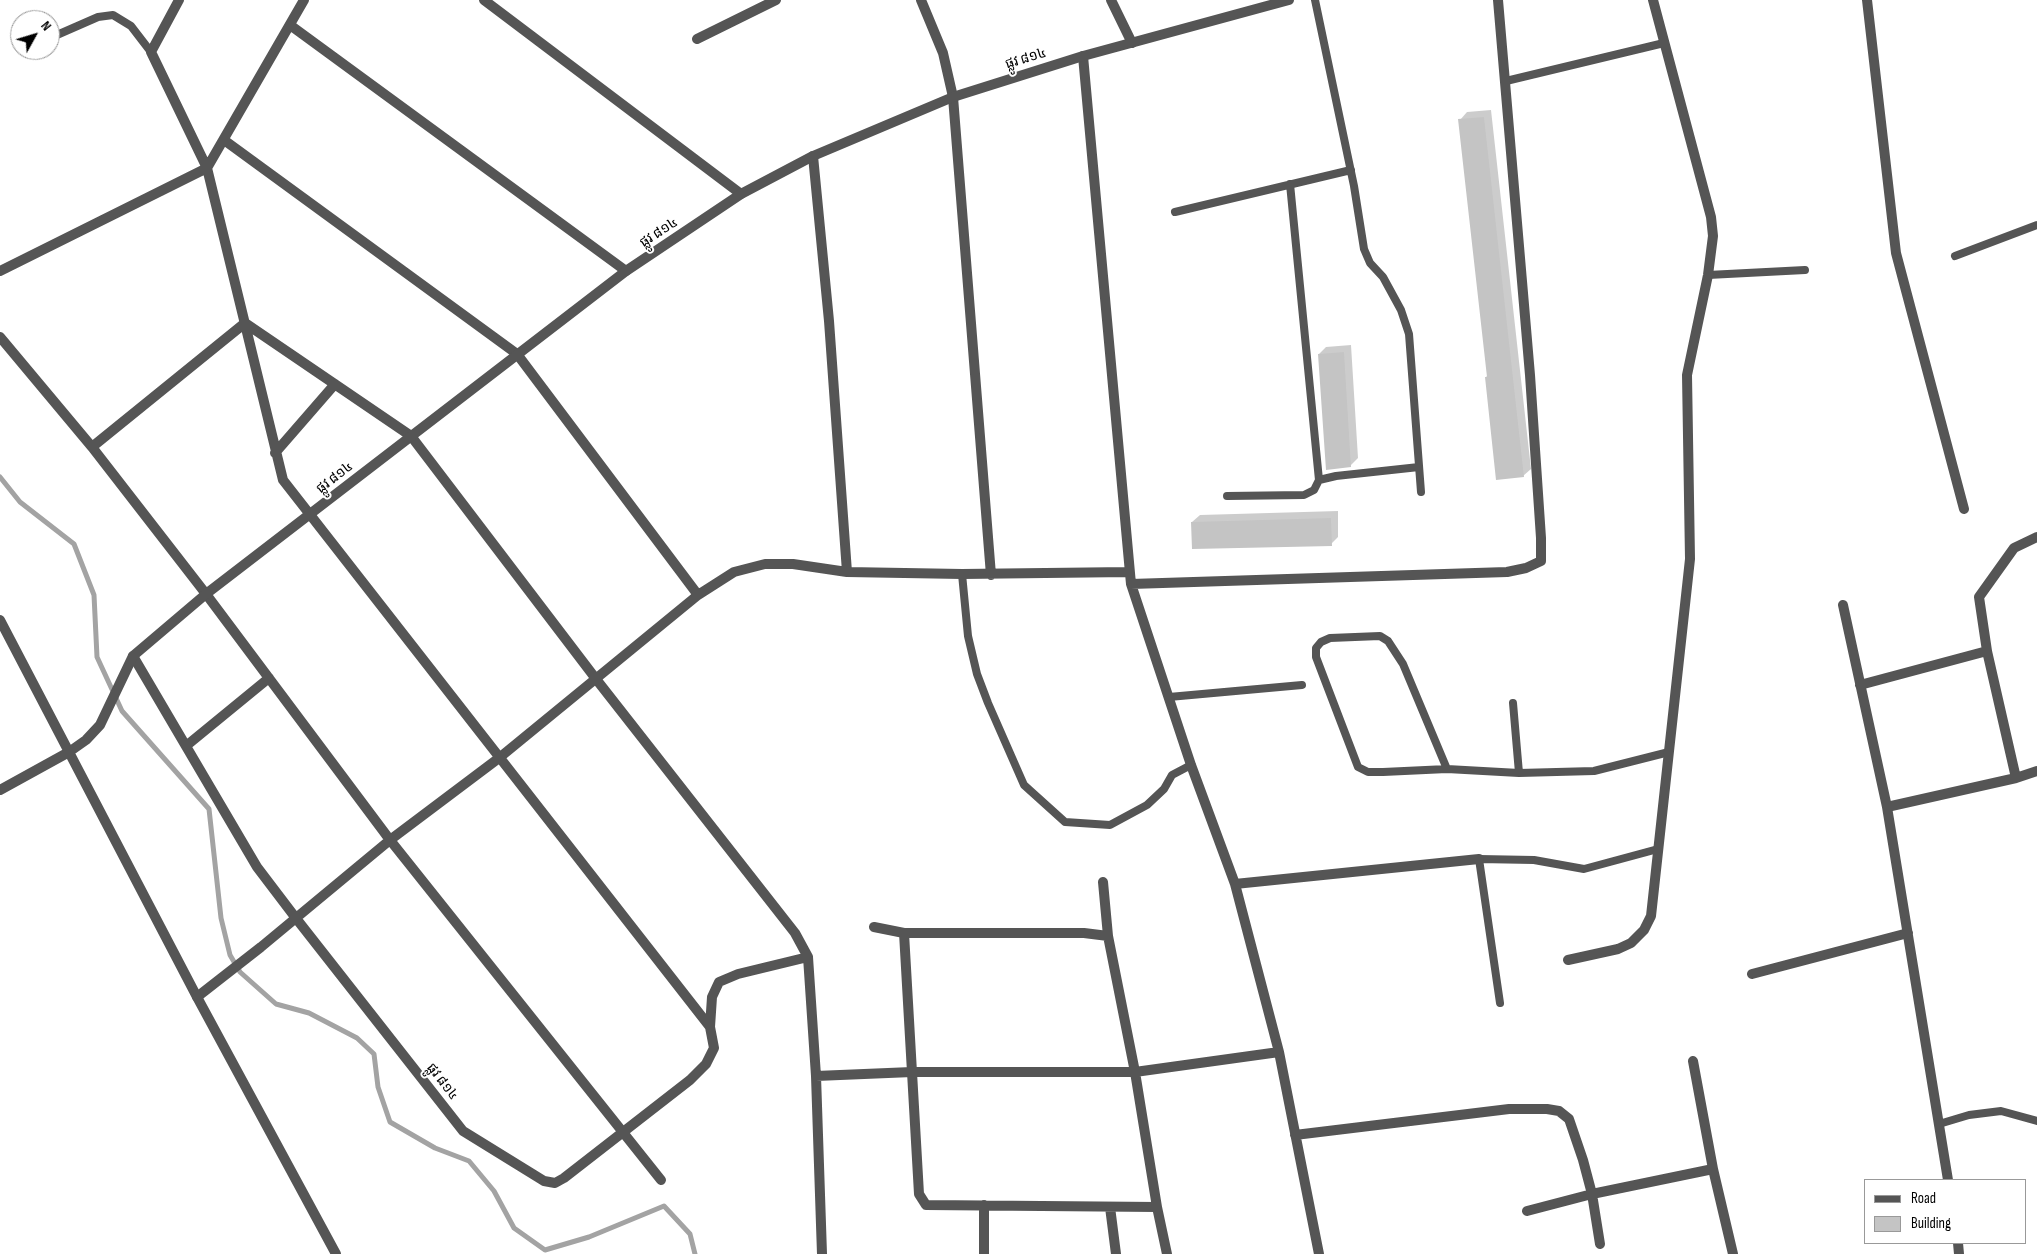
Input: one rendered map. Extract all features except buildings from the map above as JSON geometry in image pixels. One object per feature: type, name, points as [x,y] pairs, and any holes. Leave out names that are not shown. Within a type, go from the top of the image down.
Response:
[{"type":"street","points":[[179,0],[151,52],[208,168],[283,480],[498,758],[710,1027]]},
{"type":"street","points":[[0,271],[208,168],[304,0]]},
{"type":"street","points":[[484,0],[742,194]]},
{"type":"street","points":[[697,38],[776,0]]},
{"type":"street","points":[[921,0],[943,53],[952,96],[991,575]]},
{"type":"street","points":[[1111,0],[1132,43]]},
{"type":"street","name":"ផ្លូវ ៨១៤","points":[[69,752],[86,740],[100,725],[133,656],[206,594],[626,271],[742,194],[813,156],[952,96],[1271,2],[1288,0]]},
{"type":"street","points":[[1131,584],[1507,572],[1526,568],[1541,561],[1536,450],[1498,0]]},
{"type":"street","points":[[1568,960],[1618,950],[1631,943],[1644,930],[1651,916],[1690,558],[1687,375],[1708,275],[1713,236],[1711,217],[1653,0]]},
{"type":"street","points":[[1867,0],[1896,253],[1964,509]]},
{"type":"street","points":[[290,25],[626,271]]},
{"type":"street","points":[[1083,56],[1131,584],[1191,765],[1236,884],[1279,1052],[1319,1254]]},
{"type":"street","points":[[224,140],[517,354],[698,595]]},
{"type":"street","points":[[813,156],[829,321],[847,572]]},
{"type":"street","points":[[245,323],[411,436],[596,679],[795,933],[808,957],[816,1076],[822,1254]]},
{"type":"street","points":[[92,447],[245,323]]},
{"type":"street","points":[[0,337],[92,447],[206,594],[390,840],[661,1180]]},
{"type":"street","points":[[275,453],[334,384]]},
{"type":"street","points":[[2016,778],[1987,651],[1979,597],[2014,548],[2037,537]]},
{"type":"street","points":[[197,997],[261,947],[390,840],[498,758],[698,595],[734,572],[765,564],[793,564],[847,572],[991,575],[1130,572]]},
{"type":"street","points":[[1843,605],[1887,807],[1948,1179]]},
{"type":"street","points":[[0,620],[197,997],[336,1254]]},
{"type":"street","points":[[1860,685],[1987,651]]},
{"type":"street","name":"ផ្លូវ ៨១៤","points":[[133,656],[257,867],[295,918],[463,1131],[544,1181],[555,1182],[564,1178],[690,1080],[706,1064],[714,1048],[710,1027],[712,997],[719,982],[738,974],[808,957]]},
{"type":"street","points":[[186,746],[268,678]]},
{"type":"street","points":[[0,790],[69,752]]},
{"type":"street","points":[[1887,807],[2016,778],[2037,771]]},
{"type":"street","points":[[1236,884],[1479,859]]},
{"type":"street","points":[[1103,882],[1108,936],[1135,1072],[1157,1207],[1167,1254]]},
{"type":"street","points":[[874,927],[904,933],[1084,933],[1108,936]]},
{"type":"street","points":[[904,933],[919,1194],[926,1206],[1157,1207]]},
{"type":"street","points":[[1752,974],[1908,933]]},
{"type":"street","points":[[816,1076],[912,1072],[1135,1072],[1279,1052]]},
{"type":"street","points":[[1693,1061],[1713,1169],[1733,1254]]},
{"type":"street","points":[[1295,1135],[1509,1109],[1547,1109],[1558,1111],[1569,1119],[1592,1194],[1600,1244]]},
{"type":"street","points":[[1527,1211],[1592,1194],[1713,1169]]},
{"type":"street","points":[[984,1205],[984,1254]]},
{"type":"street","points":[[1110,1207],[1116,1254]]},
{"type":"lane","points":[[1315,0],[1351,170],[1364,249],[1370,263],[1382,277],[1401,310],[1409,334],[1421,492]]},
{"type":"lane","points":[[60,34],[98,17],[113,15],[130,26],[151,52]]},
{"type":"lane","points":[[1506,80],[1664,43]]},
{"type":"lane","points":[[1175,212],[1351,170]]},
{"type":"lane","points":[[1227,496],[1304,495],[1314,490],[1318,480],[1290,184]]},
{"type":"lane","points":[[1955,256],[2037,225]]},
{"type":"lane","points":[[1708,275],[1805,270]]},
{"type":"lane","points":[[1318,480],[1419,466]]},
{"type":"lane","points":[[962,574],[968,636],[977,674],[988,703],[1024,785],[1065,822],[1110,825],[1147,806],[1164,789],[1172,775],[1191,765]]},
{"type":"lane","points":[[1448,769],[1410,685],[1403,664],[1388,641],[1380,636],[1330,638],[1321,642],[1316,648],[1316,657],[1358,767],[1368,772],[1448,769],[1519,773],[1594,771],[1669,752]]},
{"type":"lane","points":[[1169,698],[1302,685]]},
{"type":"lane","points":[[1513,703],[1519,773]]},
{"type":"lane","points":[[1500,1003],[1479,859],[1534,860],[1584,869],[1658,849]]},
{"type":"lane","points":[[1939,1124],[1969,1115],[2001,1111],[2037,1121]]},
{"type":"waterway","points":[[0,477],[20,502],[74,544],[94,595],[97,657],[122,711],[209,809],[221,918],[230,955],[240,972],[276,1004],[309,1013],[357,1038],[374,1054],[378,1087],[390,1122],[435,1148],[469,1161],[494,1191],[514,1228],[545,1250],[589,1237],[664,1206],[690,1234],[695,1254]]}]
